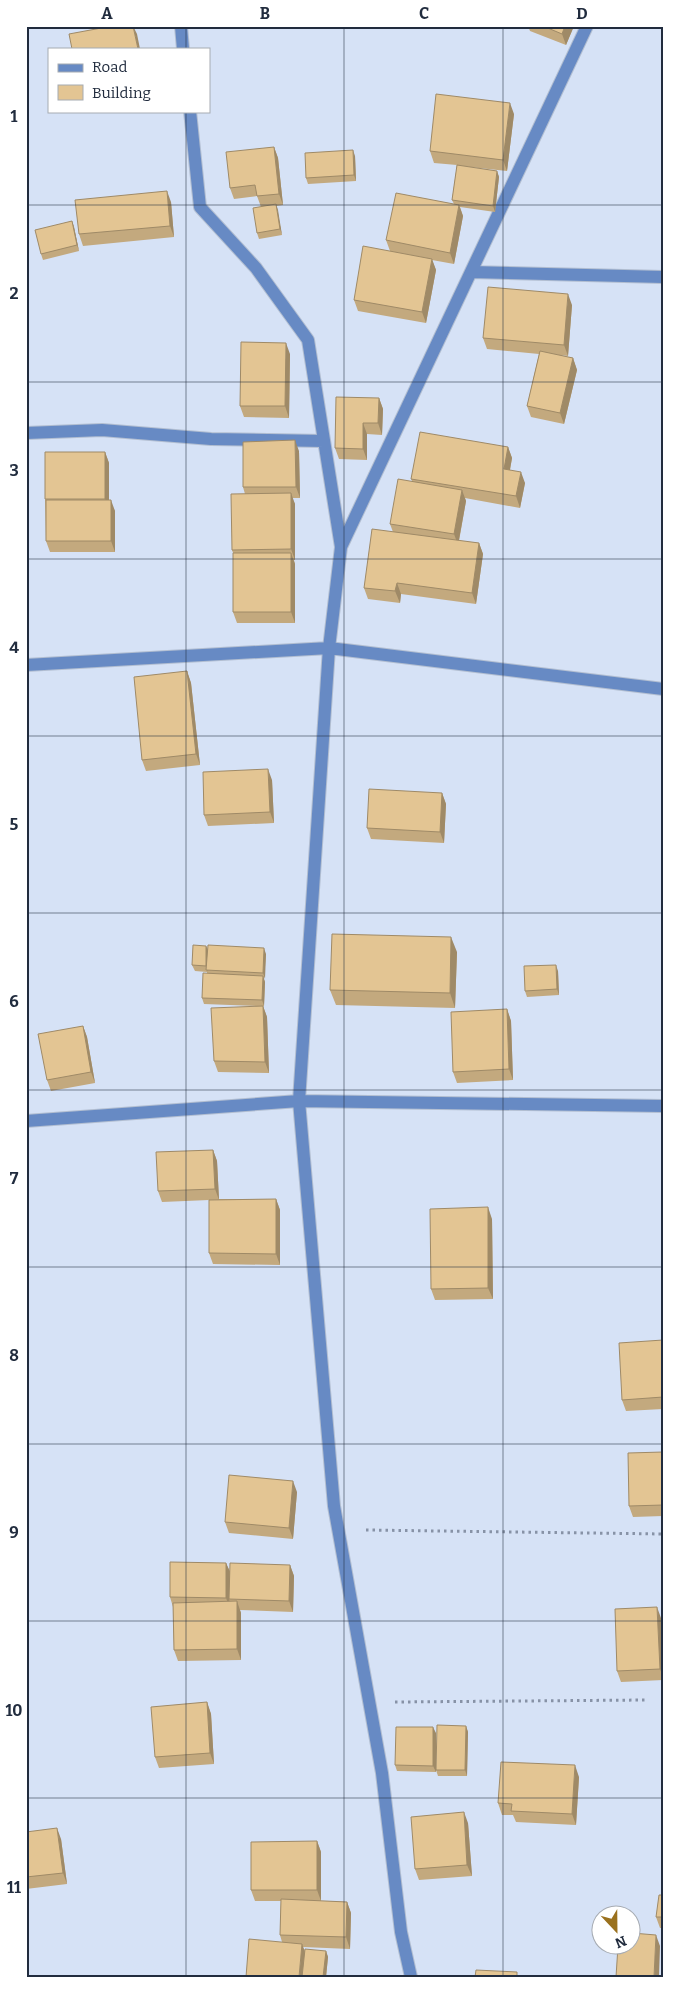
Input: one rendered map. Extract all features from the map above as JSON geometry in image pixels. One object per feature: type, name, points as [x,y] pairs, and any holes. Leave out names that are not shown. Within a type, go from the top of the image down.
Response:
[{"type":"street","points":[[181,26],[183,48]]},
{"type":"street","points":[[340,547],[587,26]]},
{"type":"street","points":[[190,112],[200,207],[256,268],[308,340],[340,547],[329,648],[299,1101],[334,1506],[382,1773],[401,1932],[411,1977]]},
{"type":"street","points":[[471,272],[663,277]]},
{"type":"street","points":[[26,433],[102,430],[211,440],[324,441]]},
{"type":"street","points":[[26,665],[329,648],[663,689]]},
{"type":"street","points":[[26,1121],[299,1101],[663,1106]]},
{"type":"path","points":[[338,1529],[663,1534]]},
{"type":"path","points":[[369,1702],[646,1700]]},
{"type":"building","points":[[112,26],[133,26],[138,48],[72,48],[69,34]]},
{"type":"building","points":[[543,26],[565,26],[562,34]]},
{"type":"building","points":[[436,94],[510,103],[503,160],[430,151]]},
{"type":"building","points":[[274,147],[279,194],[257,196],[255,185],[230,188],[226,152]]},
{"type":"building","points":[[353,150],[354,175],[306,178],[305,153]]},
{"type":"building","points":[[457,165],[497,171],[493,206],[452,200]]},
{"type":"building","points":[[167,191],[170,226],[79,234],[75,200]]},
{"type":"building","points":[[396,193],[459,205],[450,253],[386,240]]},
{"type":"building","points":[[276,204],[280,229],[257,233],[253,208]]},
{"type":"building","points":[[72,221],[77,245],[41,254],[35,230]]},
{"type":"building","points":[[363,246],[432,259],[422,312],[354,300]]},
{"type":"building","points":[[488,287],[568,294],[564,345],[483,338]]},
{"type":"building","points":[[241,342],[286,343],[285,406],[240,406]]},
{"type":"building","points":[[540,351],[573,358],[560,413],[527,406]]},
{"type":"building","points":[[336,397],[379,398],[378,423],[363,423],[363,449],[335,448]]},
{"type":"building","points":[[420,432],[508,447],[504,469],[521,472],[516,496],[411,479]]},
{"type":"building","points":[[295,440],[296,487],[243,487],[243,442]]},
{"type":"building","points":[[45,452],[105,452],[105,499],[45,499]]},
{"type":"building","points":[[398,479],[462,490],[454,534],[390,524]]},
{"type":"building","points":[[291,493],[291,549],[232,550],[231,494]]},
{"type":"building","points":[[46,500],[111,500],[111,541],[46,541]]},
{"type":"building","points":[[372,529],[479,543],[472,593],[397,583],[395,591],[364,588]]},
{"type":"building","points":[[233,553],[291,553],[291,612],[233,612]]},
{"type":"building","points":[[187,671],[196,754],[142,760],[134,677]]},
{"type":"building","points":[[268,769],[270,812],[204,815],[203,772]]},
{"type":"building","points":[[369,789],[442,793],[440,832],[367,828]]},
{"type":"building","points":[[332,934],[451,937],[450,993],[330,990]]},
{"type":"building","points":[[193,945],[206,946],[206,966],[192,965]]},
{"type":"building","points":[[208,945],[264,948],[263,973],[206,970]]},
{"type":"building","points":[[556,965],[557,989],[525,991],[524,966]]},
{"type":"building","points":[[203,973],[263,976],[262,1000],[202,998]]},
{"type":"building","points":[[263,1006],[265,1062],[214,1061],[211,1008]]},
{"type":"building","points":[[507,1009],[509,1069],[453,1072],[451,1012]]},
{"type":"building","points":[[83,1026],[91,1072],[47,1080],[38,1034]]},
{"type":"building","points":[[213,1150],[215,1189],[158,1191],[156,1152]]},
{"type":"building","points":[[663,1182],[663,1211],[662,1211]]},
{"type":"building","points":[[276,1199],[276,1254],[209,1253],[209,1200]]},
{"type":"building","points":[[488,1207],[488,1288],[431,1289],[430,1209]]},
{"type":"building","points":[[663,1340],[663,1397],[622,1400],[619,1343]]},
{"type":"building","points":[[663,1452],[663,1505],[629,1506],[628,1453]]},
{"type":"building","points":[[229,1475],[293,1481],[289,1528],[225,1522]]},
{"type":"building","points":[[170,1562],[226,1563],[226,1598],[170,1597]]},
{"type":"building","points":[[230,1563],[290,1565],[289,1601],[229,1599]]},
{"type":"building","points":[[237,1601],[237,1649],[174,1650],[173,1603]]},
{"type":"building","points":[[657,1607],[660,1669],[617,1671],[615,1609]]},
{"type":"building","points":[[207,1702],[210,1753],[155,1757],[151,1707]]},
{"type":"building","points":[[437,1725],[466,1726],[465,1770],[436,1770]]},
{"type":"building","points":[[396,1727],[433,1727],[433,1766],[395,1765]]},
{"type":"building","points":[[501,1762],[575,1765],[572,1814],[511,1811],[512,1804],[498,1803]]},
{"type":"building","points":[[464,1812],[467,1865],[415,1869],[411,1817]]},
{"type":"building","points":[[57,1828],[63,1873],[26,1877],[26,1832]]},
{"type":"building","points":[[317,1841],[317,1890],[251,1890],[251,1842]]},
{"type":"building","points":[[659,1895],[663,1895],[663,1917],[656,1917]]},
{"type":"building","points":[[281,1899],[347,1902],[346,1937],[280,1935]]},
{"type":"building","points":[[642,1934],[656,1935],[654,1977],[616,1977],[617,1956],[642,1956]]},
{"type":"building","points":[[249,1939],[302,1944],[299,1977],[246,1977]]},
{"type":"building","points":[[305,1949],[326,1951],[323,1977],[302,1977]]},
{"type":"building","points":[[476,1970],[517,1972],[517,1977],[475,1977]]}]
